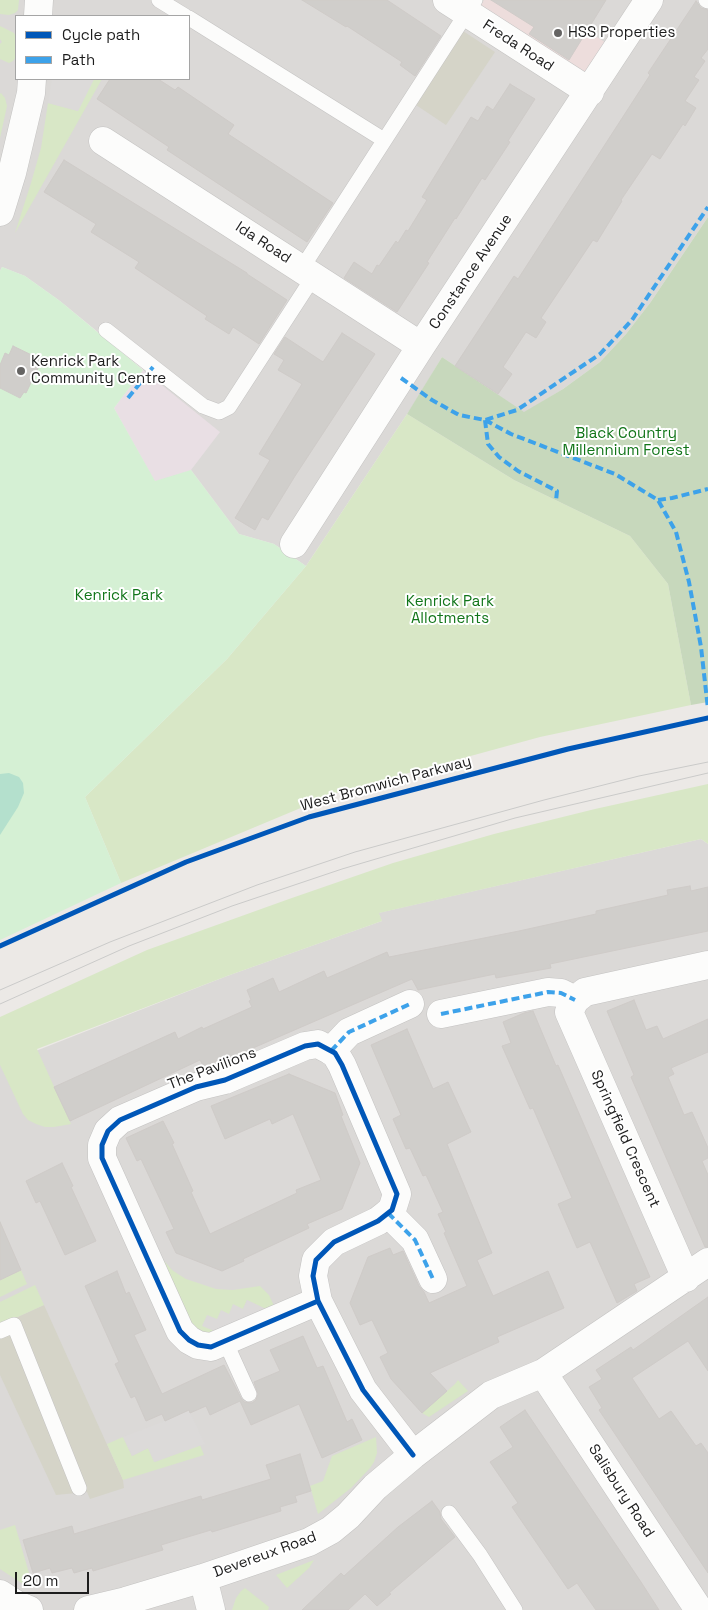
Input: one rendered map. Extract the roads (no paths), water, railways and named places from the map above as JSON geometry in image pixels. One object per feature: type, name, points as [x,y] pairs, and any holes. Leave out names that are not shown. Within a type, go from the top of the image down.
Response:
[{"type":"street","points":[[38,15],[40,0]]},
{"type":"street","name":"Constance Avenue","points":[[294,544],[421,346],[649,0]]},
{"type":"street","name":"Freda Road","points":[[463,4],[590,92]]},
{"type":"street","points":[[0,212],[12,173],[32,80]]},
{"type":"street","name":"Ida Road","points":[[104,141],[421,346]]},
{"type":"street","points":[[441,1014],[548,992],[561,993],[575,1000],[585,992],[708,964]]},
{"type":"street","name":"Springfield Crescent","points":[[575,1000],[569,1012],[686,1278]]},
{"type":"street","points":[[410,1004],[350,1032],[331,1051],[335,1053],[342,1066],[397,1194],[392,1210],[378,1221],[334,1242],[316,1260],[313,1276],[318,1301],[363,1390],[413,1455]]},
{"type":"street","name":"The Pavilions","points":[[318,1301],[211,1347],[198,1345],[189,1340],[180,1331],[102,1158],[102,1145],[108,1130],[120,1120],[196,1087],[225,1080],[305,1046],[318,1044],[331,1051]]},
{"type":"street","points":[[388,1213],[415,1240],[433,1279]]},
{"type":"street","points":[[543,1373],[708,1262]]},
{"type":"street","name":"Devereux Road","points":[[88,1610],[126,1601],[202,1578],[309,1542],[331,1530],[348,1516],[375,1487],[491,1395],[543,1373]]},
{"type":"street","name":"Salisbury Road","points":[[543,1373],[698,1610]]},
{"type":"street","points":[[202,1578],[211,1610]]},
{"type":"street","points":[[0,1594],[17,1606],[29,1610]]},
{"type":"lane","points":[[159,0],[183,15]]},
{"type":"lane","points":[[106,330],[203,406],[219,412],[229,407],[463,4]]},
{"type":"lane","points":[[190,19],[384,140]]},
{"type":"lane","points":[[0,1331],[14,1324],[79,1488]]},
{"type":"lane","points":[[225,1341],[249,1394]]},
{"type":"lane","points":[[449,1513],[480,1555],[515,1610]]},
{"type":"tram line","points":[[0,990],[110,942],[182,914],[257,885],[355,852],[544,800],[639,776],[708,762]]},
{"type":"tram line","points":[[0,1004],[129,946],[232,906],[342,869],[515,818],[708,773]]},
{"type":"place","name":"HSS Properties","points":[[558,33]]},
{"type":"place","name":"Kenrick Park Community Centre","points":[[21,371]]},
{"type":"park label","name":"Black Country Millennium Forest","points":[[626,442]]},
{"type":"park label","name":"Kenrick Park","points":[[119,596]]},
{"type":"park label","name":"Kenrick Park Allotments","points":[[450,610]]}]
